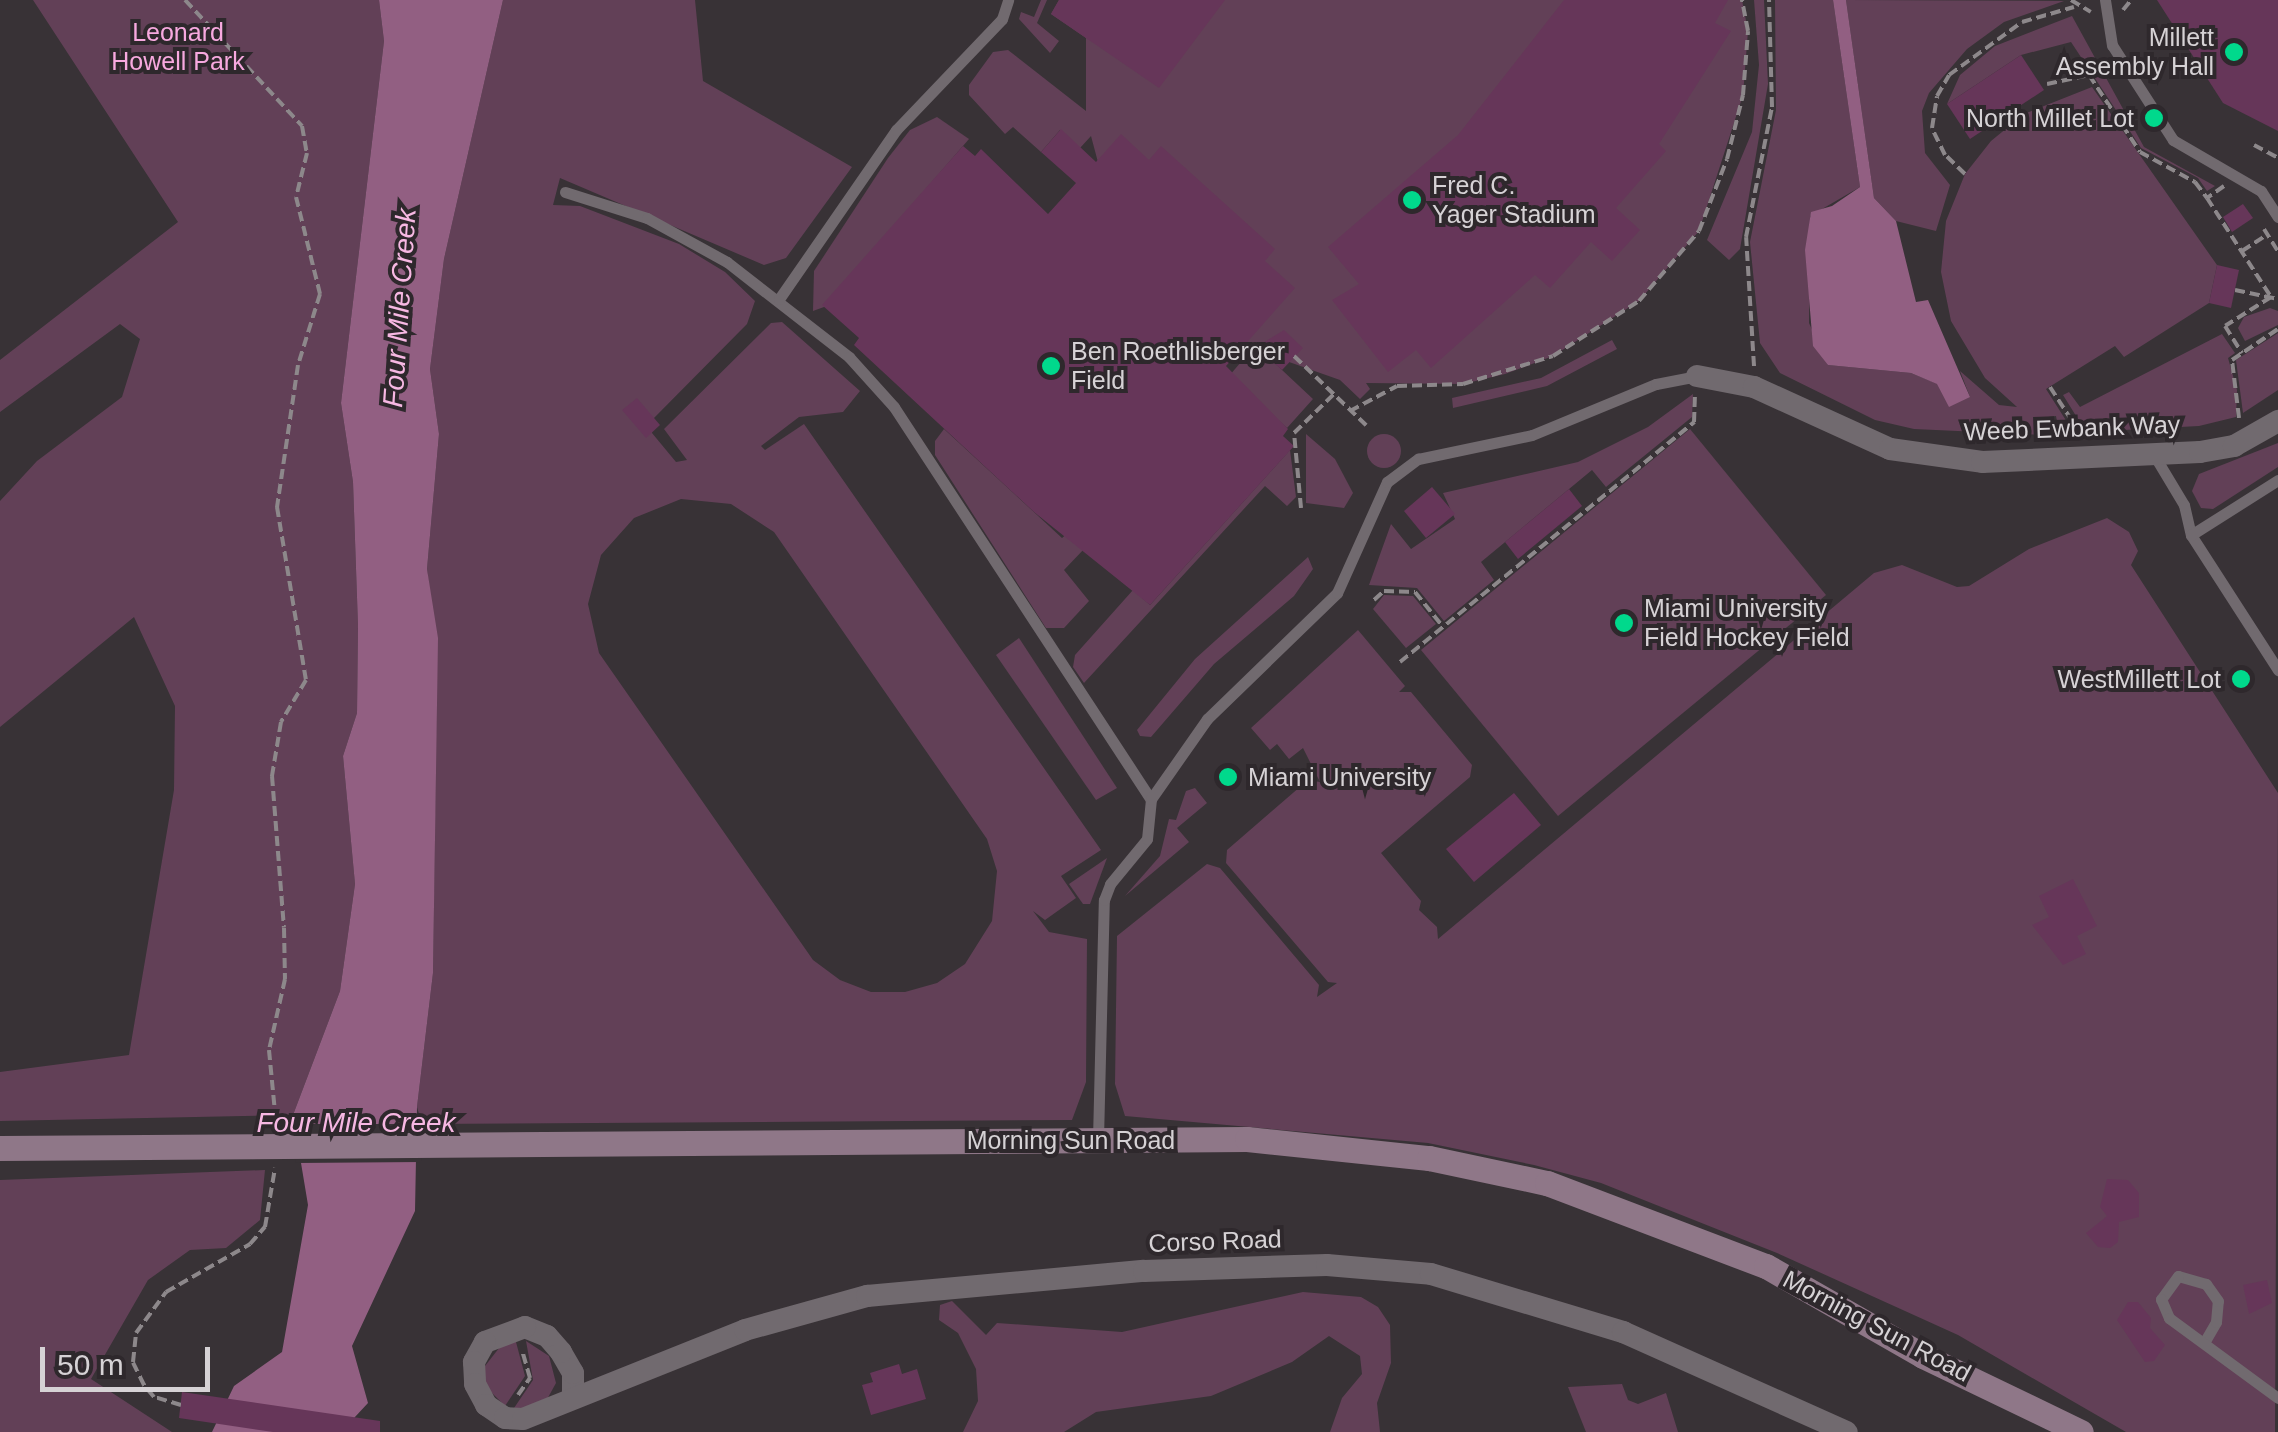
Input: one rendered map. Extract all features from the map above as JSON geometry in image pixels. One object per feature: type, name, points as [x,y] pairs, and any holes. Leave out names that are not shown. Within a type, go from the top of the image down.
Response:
[{"type":"main road","name":"Morning Sun Road","points":[[0,1148],[465,1140],[1247,1139],[1347,1148],[1547,1183],[1766,1266],[1923,1356],[2081,1432]]},
{"type":"street","name":"Weeb Ewbank Way","points":[[1696,376],[1761,378],[1906,452],[1982,462],[2154,455],[2234,446],[2278,422]]},
{"type":"street","name":"Corso Road","points":[[505,1418],[523,1419],[745,1330],[866,1296],[1144,1271],[1327,1265],[1432,1274],[1623,1332],[1847,1432]]},
{"type":"street","points":[[505,1418],[480,1395],[474,1362],[485,1342],[524,1328],[547,1336],[562,1352],[572,1374],[573,1397]]},
{"type":"lane","points":[[779,299],[896,130],[1002,18],[1008,0]]},
{"type":"lane","points":[[2104,0],[2112,45],[2173,140],[2261,190],[2278,217]]},
{"type":"lane","points":[[565,192],[647,218],[779,299],[849,357],[894,407],[1150,799]]},
{"type":"lane","points":[[1098,1140],[1104,900],[1147,839],[1150,799],[1207,719],[1337,593],[1379,495],[1407,466],[1532,434],[1656,384],[1696,376]]},
{"type":"lane","points":[[2154,455],[2184,505],[2191,535],[2278,670]]},
{"type":"lane","points":[[2191,535],[2278,480]]},
{"type":"lane","points":[[2205,1341],[2216,1322],[2218,1301],[2206,1284],[2178,1276],[2161,1299],[2183,1332],[2205,1341],[2278,1398]]},
{"type":"path","points":[[185,0],[294,112],[308,154],[296,197],[320,294],[298,365],[278,507],[306,680],[281,722],[272,776],[285,979],[269,1050],[276,1116]]},
{"type":"path","points":[[1350,411],[1397,386],[1463,384],[1553,356],[1638,301],[1698,231],[1727,160],[1743,95],[1748,31],[1742,0]]},
{"type":"path","points":[[1761,378],[1754,361],[1746,238],[1772,107],[1769,0]]},
{"type":"path","points":[[2071,0],[2074,8]]},
{"type":"path","points":[[1965,174],[1945,155],[1932,128],[1949,74],[2022,22],[2074,8],[2106,17]]},
{"type":"path","points":[[2048,84],[2089,75],[2140,152],[2196,182],[2271,297]]},
{"type":"path","points":[[2254,145],[2278,158]]},
{"type":"path","points":[[2207,198],[2224,188],[2234,193]]},
{"type":"path","points":[[2260,222],[2278,251]]},
{"type":"path","points":[[2241,252],[2268,234]]},
{"type":"path","points":[[2235,290],[2278,299]]},
{"type":"path","points":[[2242,353],[2225,326],[2271,297]]},
{"type":"path","points":[[2240,420],[2232,360],[2278,329]]},
{"type":"path","points":[[1294,356],[1366,425]]},
{"type":"path","points":[[1754,361],[1761,378]]},
{"type":"path","points":[[1400,662],[1694,422],[1696,376]]},
{"type":"path","points":[[2050,387],[2096,456]]},
{"type":"path","points":[[1301,508],[1294,433],[1334,394]]},
{"type":"path","points":[[2226,424],[2249,414]]},
{"type":"path","points":[[2064,437],[2082,436]]},
{"type":"path","points":[[1374,600],[1388,590],[1415,592],[1442,627]]},
{"type":"path","points":[[181,1406],[154,1397],[144,1385],[133,1362],[136,1333],[166,1292],[250,1244],[265,1227],[275,1169]]},
{"type":"path","points":[[505,1418],[530,1378],[520,1344],[524,1328]]},
{"type":"green space","name":"Leonard Howell Park","points":[[33,0],[379,0],[384,41],[341,403],[353,482],[358,626],[357,713],[343,756],[355,884],[340,991],[293,1115],[0,1121],[0,1072],[129,1055],[174,790],[175,706],[134,617],[0,727],[0,501],[37,461],[122,397],[140,339],[120,324],[0,412],[0,360],[178,222]]},
{"type":"green space","points":[[503,0],[695,0],[703,81],[852,167],[786,258],[764,265],[560,178],[553,205],[580,206],[679,244],[725,272],[755,301],[747,324],[654,418],[652,433],[676,462],[687,460],[664,429],[771,323],[782,322],[860,391],[843,412],[799,417],[761,446],[765,450],[804,424],[1101,850],[1061,876],[1076,898],[1045,920],[1033,911],[1049,932],[1087,939],[1086,1082],[1072,1120],[422,1124],[417,1107],[433,973],[437,658],[427,569],[439,434],[430,369],[444,259]],"holes":[[[681,499],[731,504],[774,532],[987,839],[997,871],[992,921],[965,964],[937,983],[905,992],[871,992],[840,980],[813,960],[599,653],[588,604],[601,555],[634,518]]]},
{"type":"green space","points":[[1041,0],[1047,0],[1037,23],[1059,41],[1050,53],[1019,19],[1021,12],[1034,17]]},
{"type":"green space","name":"Fred C. Yager Stadium","points":[[1059,0],[1742,0],[1748,31],[1743,95],[1699,231],[1639,301],[1553,356],[1505,374],[1463,384],[1366,383],[1370,389],[1360,399],[1340,380],[1264,353],[1313,399],[1287,428],[1229,376],[1253,348],[1239,341],[1103,181],[1091,136],[1080,148],[1060,130],[1041,152],[1013,127],[1005,134],[969,95],[969,85],[993,52],[1008,50],[1086,111],[1086,38],[1051,14]]},
{"type":"green space","points":[[1754,0],[1764,0],[1768,84],[1740,249],[1729,260],[1707,240],[1752,132],[1759,65]]},
{"type":"green space","points":[[1775,0],[1833,0],[1860,187],[1810,216],[1809,323],[1828,365],[1911,373],[1970,397],[1960,371],[1999,405],[2017,407],[1985,378],[1951,321],[1941,272],[1946,221],[1965,174],[1991,141],[2024,114],[2092,87],[2217,265],[2209,303],[2124,357],[2115,346],[2046,389],[2074,433],[2059,433],[2056,416],[2041,418],[2043,435],[1914,429],[1875,420],[1780,373],[1760,343],[1750,242],[1776,110]]},
{"type":"green space","points":[[1846,0],[2064,1],[2004,22],[1967,49],[1929,93],[1922,111],[1925,153],[1950,185],[1936,231],[1896,221],[1874,198]]},
{"type":"green space","points":[[2072,16],[2144,147],[2215,186],[2207,191],[2198,178],[2141,148],[2071,42],[2021,55],[1947,104],[1960,75],[1995,46]]},
{"type":"green space","points":[[937,117],[969,139],[824,307],[813,311],[814,271],[910,130]]},
{"type":"green space","points":[[2270,308],[2278,311],[2278,325],[2245,341],[2238,328],[2244,317]]},
{"type":"green space","points":[[2278,333],[2278,390],[2243,413],[2236,360]]},
{"type":"green space","points":[[2222,334],[2235,353],[2228,358],[2237,390],[2236,417],[2199,426],[2086,432],[2063,395],[2069,392],[2080,407]]},
{"type":"green space","points":[[1612,340],[1617,349],[1547,386],[1453,408],[1452,398],[1541,378]]},
{"type":"green space","points":[[1693,394],[1692,417],[1606,487],[1592,470],[1481,562],[1494,580],[1444,621],[1417,588],[1369,585],[1391,524],[1411,549],[1455,519],[1443,493],[1578,462],[1648,427]]},
{"type":"green space","points":[[944,429],[1062,538],[1068,533],[1085,548],[1064,570],[1089,601],[1064,628],[1046,628],[935,455],[935,441]]},
{"type":"green space","name":"Miami University Field Hockey Field","points":[[1690,429],[1826,595],[1558,816],[1421,650]]},
{"type":"green space","points":[[1306,434],[1335,459],[1353,493],[1344,508],[1306,503]]},
{"type":"green space","points":[[1384,434],[1396,439],[1401,451],[1396,463],[1384,468],[1372,463],[1367,451],[1372,439]]},
{"type":"green space","points":[[2278,443],[2278,467],[2213,509],[2201,508],[2192,491],[2199,474]]},
{"type":"green space","points":[[1290,450],[1296,497],[1287,506],[1265,486],[1084,683],[1073,667],[1075,655],[1133,590],[1150,605]]},
{"type":"green space","points":[[2107,518],[2129,532],[2138,551],[2131,565],[2278,793],[2275,1432],[2126,1432],[1958,1335],[1777,1253],[1601,1183],[1428,1143],[1125,1116],[1115,1084],[1117,936],[1207,864],[1220,868],[1319,985],[1317,997],[1337,983],[1328,982],[1226,863],[1227,850],[1308,780],[1320,782],[1303,748],[1289,759],[1277,744],[1270,750],[1251,728],[1358,630],[1405,686],[1399,692],[1411,692],[1472,765],[1470,777],[1381,853],[1421,901],[1419,910],[1437,927],[1438,939],[1874,573],[1902,565],[1957,587],[1969,586],[2029,549]]},
{"type":"green space","points":[[1308,557],[1313,569],[1294,596],[1214,664],[1151,737],[1140,736],[1137,730],[1195,659]]},
{"type":"green space","points":[[1384,595],[1413,596],[1436,624],[1406,648],[1373,609]]},
{"type":"green space","points":[[1019,638],[1117,788],[1096,800],[996,655]]},
{"type":"green space","points":[[1195,788],[1207,803],[1177,828],[1189,842],[1125,896],[1160,856],[1169,819],[1176,820],[1186,791]]},
{"type":"green space","points":[[1107,858],[1090,904],[1083,904],[1069,884]]},
{"type":"green space","points":[[265,1170],[260,1220],[226,1248],[190,1250],[148,1280],[91,1379],[172,1432],[0,1432],[0,1180]]},
{"type":"green space","points":[[1303,1292],[1361,1297],[1378,1307],[1390,1325],[1391,1363],[1377,1403],[1380,1432],[1330,1432],[1342,1398],[1362,1374],[1360,1356],[1329,1336],[1292,1362],[1211,1396],[1096,1412],[1064,1432],[963,1432],[978,1401],[976,1369],[958,1333],[939,1320],[940,1305],[952,1301],[986,1335],[997,1323],[1122,1332]]},
{"type":"green space","points":[[526,1341],[549,1356],[556,1383],[545,1403],[512,1411],[533,1380]]},
{"type":"green space","points":[[516,1342],[525,1376],[505,1406],[485,1386],[485,1366],[503,1343]]},
{"type":"green space","points":[[1622,1384],[1628,1400],[1638,1404],[1666,1393],[1678,1432],[1586,1432],[1568,1387]]},
{"type":"water","name":"Four Mile Creek","points":[[379,0],[503,0],[444,259],[430,369],[439,434],[427,569],[438,638],[433,973],[417,1107],[415,1211],[352,1346],[368,1403],[341,1432],[212,1432],[234,1386],[282,1352],[308,1205],[293,1115],[340,991],[355,884],[343,756],[357,713],[358,626],[353,482],[341,403],[384,41]]},
{"type":"water","points":[[1833,0],[1846,0],[1874,198],[1896,221],[1916,302],[1928,300],[1970,397],[1949,407],[1937,384],[1911,373],[1828,365],[1813,346],[1805,250],[1811,212],[1832,206],[1860,187]]},
{"type":"pier","points":[[289,1124],[422,1124],[421,1162],[296,1163]]},
{"type":"building","points":[[1059,0],[1225,0],[1159,88],[1051,14]]},
{"type":"building","points":[[1564,0],[1728,0],[1715,23],[1731,31],[1659,144],[1666,151],[1616,208],[1640,230],[1612,261],[1591,242],[1550,288],[1535,275],[1431,368],[1416,350],[1388,372],[1332,300],[1359,284],[1328,247],[1458,135]]},
{"type":"building","name":"Millett Assembly Hall","points":[[2157,0],[2278,0],[2278,131],[2223,103]]},
{"type":"building","points":[[2021,55],[2044,90],[1970,139],[1947,104]]},
{"type":"building","points":[[1061,129],[1096,162],[1121,134],[1149,160],[1161,146],[1275,249],[1265,261],[1295,288],[1226,366],[1288,429],[1283,436],[1294,446],[1150,605],[1034,512],[854,345],[859,338],[822,305],[963,146],[975,156],[981,149],[1048,214],[1076,183],[1041,152]]},
{"type":"building","points":[[2243,204],[2253,218],[2232,232],[2223,217]]},
{"type":"building","points":[[2217,265],[2239,270],[2231,308],[2209,303]]},
{"type":"building","points":[[1284,330],[1303,348],[1282,370],[1256,347]]},
{"type":"building","points":[[637,398],[660,425],[646,438],[622,410]]},
{"type":"building","points":[[1432,487],[1455,514],[1426,538],[1404,511]]},
{"type":"building","points":[[1569,489],[1582,506],[1518,559],[1505,542]]},
{"type":"building","points":[[1514,793],[1541,825],[1474,882],[1446,849]]},
{"type":"building","points":[[2073,879],[2097,926],[2077,936],[2086,954],[2063,965],[2032,925],[2049,917],[2039,896]]},
{"type":"building","points":[[2107,1179],[2128,1180],[2139,1193],[2139,1217],[2119,1222],[2118,1242],[2110,1248],[2098,1247],[2086,1233],[2107,1216],[2100,1207]]},
{"type":"building","points":[[2267,1280],[2272,1303],[2249,1314],[2243,1285]]},
{"type":"building","points":[[2128,1302],[2138,1302],[2151,1318],[2150,1328],[2165,1345],[2154,1361],[2145,1362],[2117,1320]]},
{"type":"building","points":[[899,1364],[902,1374],[917,1369],[926,1399],[871,1415],[862,1385],[873,1382],[870,1373]]},
{"type":"building","points":[[182,1392],[380,1421],[380,1432],[273,1432],[179,1418]]},
{"type":"place","name":"Millett Assembly Hall","points":[[2234,52]]},
{"type":"place","name":"North Millet Lot","points":[[2154,118]]},
{"type":"place","name":"Fred C. Yager Stadium","points":[[1412,200]]},
{"type":"place","name":"Ben Roethlisberger Field","points":[[1051,366]]},
{"type":"place","name":"Miami University Field Hockey Field","points":[[1624,623]]},
{"type":"place","name":"WestMillett Lot","points":[[2241,679]]},
{"type":"place","name":"Miami University","points":[[1228,777]]}]
